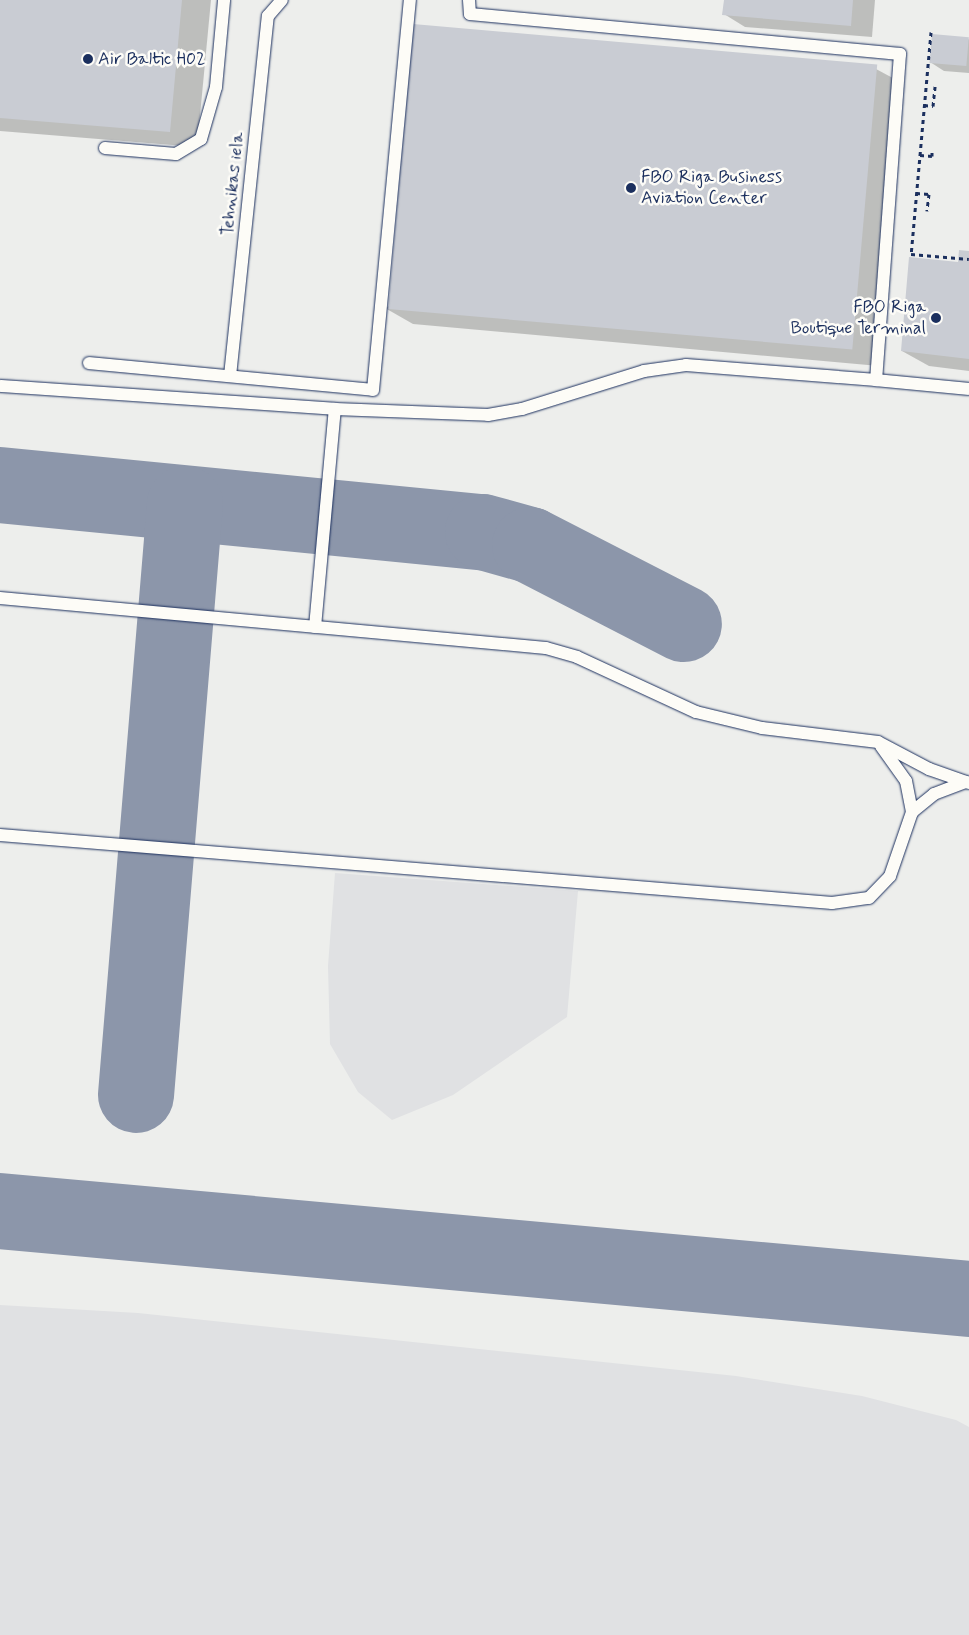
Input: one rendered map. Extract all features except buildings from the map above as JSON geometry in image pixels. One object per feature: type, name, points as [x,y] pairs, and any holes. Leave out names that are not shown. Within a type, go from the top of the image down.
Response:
[{"type":"lane","points":[[105,148],[176,154],[201,139],[216,87],[224,0]]},
{"type":"lane","name":"Tehnikas iela","points":[[230,376],[268,16],[282,0]]},
{"type":"lane","points":[[89,363],[373,390],[410,0]]},
{"type":"lane","points":[[469,0],[470,14],[900,54],[876,380]]},
{"type":"lane","points":[[0,386],[335,409],[488,415],[522,409],[644,371],[686,365],[969,389]]},
{"type":"lane","points":[[315,627],[335,409]]},
{"type":"lane","points":[[0,598],[546,648],[729,723],[878,742],[929,769],[968,783]]},
{"type":"lane","points":[[0,835],[832,903],[869,898],[890,876],[912,812],[906,781],[878,742]]},
{"type":"lane","points":[[912,812],[934,794],[968,783]]},
{"type":"path","points":[[931,32],[910,254],[969,259]]},
{"type":"path","points":[[924,105],[934,106],[935,86]]},
{"type":"path","points":[[920,155],[932,156],[932,151]]},
{"type":"path","points":[[916,193],[929,194],[927,211]]},
{"type":"shaded area","points":[[0,0],[969,0],[969,1635],[0,1635]]},
{"type":"shaded area","points":[[335,873],[578,891],[567,1017],[453,1095],[392,1120],[358,1092],[330,1044],[328,966]]},
{"type":"shaded area","points":[[0,1305],[138,1313],[736,1376],[862,1396],[956,1420],[969,1427],[969,1635],[0,1635]]},
{"type":"taxiway","points":[[0,485],[483,532],[530,545],[684,624]]},
{"type":"taxiway","points":[[136,1095],[185,504]]},
{"type":"taxiway","points":[[0,1211],[969,1299]]},
{"type":"place","name":"Air Baltic H02","points":[[88,59]]},
{"type":"place","name":"FBO Riga Business Aviation Center","points":[[631,188]]},
{"type":"place","name":"FBO Riga Boutique Terminal","points":[[936,318]]}]
